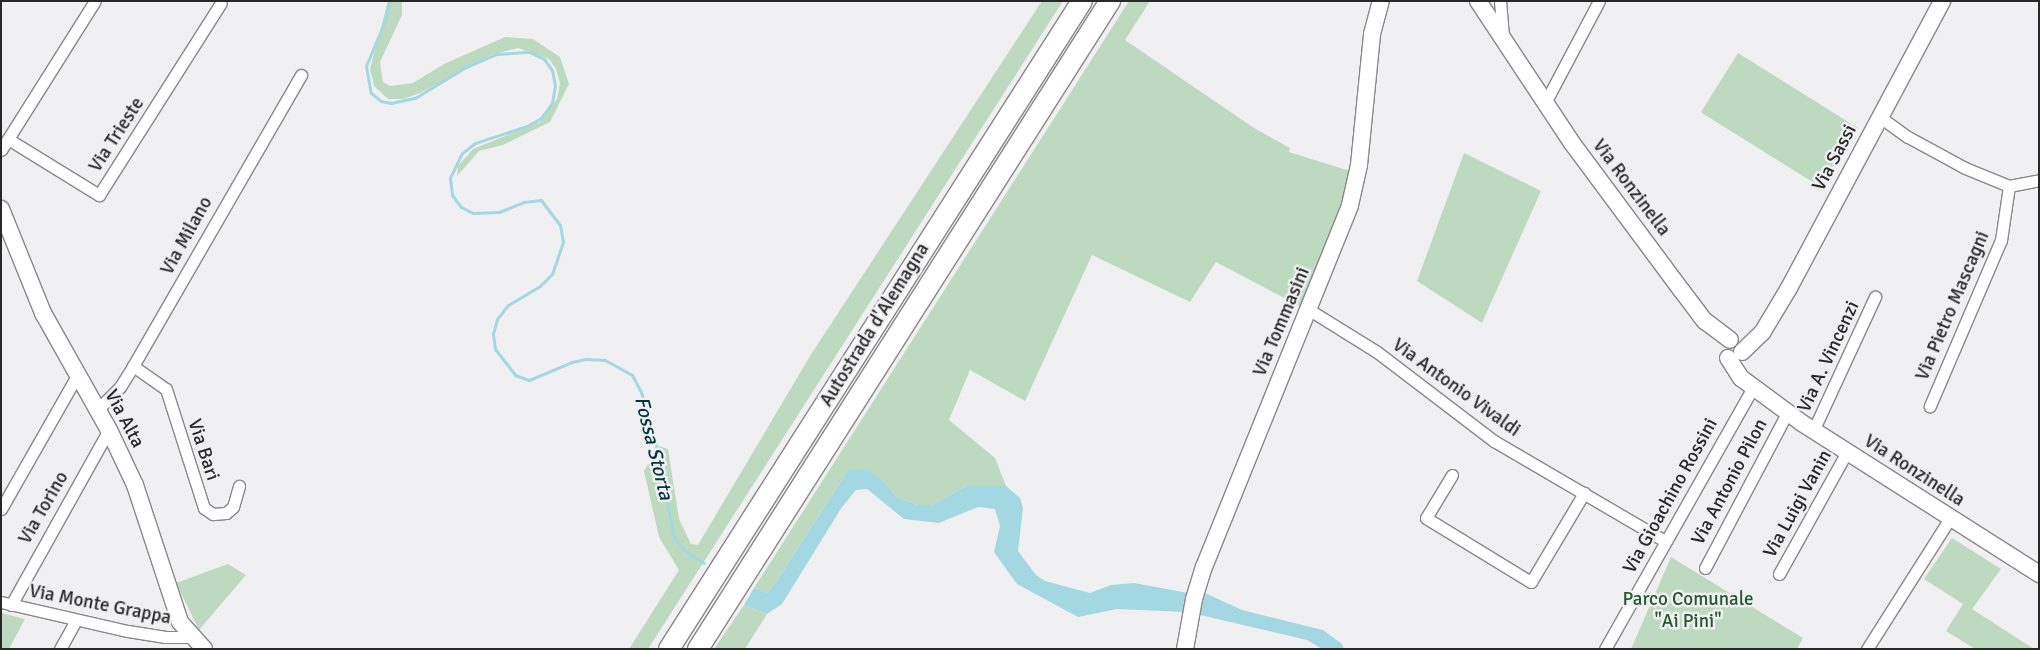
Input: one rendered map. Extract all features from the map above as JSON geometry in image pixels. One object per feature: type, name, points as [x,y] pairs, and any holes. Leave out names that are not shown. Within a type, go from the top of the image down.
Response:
[{"type":"highway","name":"Autostrada d'Alemagna","points":[[669,649],[1082,1]]},
{"type":"highway","name":"Autostrada d'Alemagna","points":[[698,649],[1110,1]]},
{"type":"street","name":"Via Trieste","points":[[95,1],[4,144],[99,195],[221,3]]},
{"type":"street","name":"Via Tommasini","points":[[1184,649],[1194,599],[1204,567],[1308,310],[1338,242],[1352,197],[1359,165],[1372,34],[1381,1]]},
{"type":"street","name":"Via Ronzinella","points":[[1478,1],[1502,40],[1546,102],[1572,143],[1706,321],[1734,349],[1741,371],[1748,371],[1769,399]]},
{"type":"street","points":[[1500,1],[1502,40]]},
{"type":"street","points":[[1546,102],[1599,1]]},
{"type":"street","name":"Via Sassi","points":[[1734,349],[1762,333],[1942,1]]},
{"type":"street","name":"Via Milano","points":[[97,410],[120,387],[133,366],[301,75]]},
{"type":"street","points":[[1880,117],[1908,137],[1965,168],[2009,186],[2039,180]]},
{"type":"street","name":"Via Pietro Mascagni","points":[[1930,406],[1998,246],[2009,186]]},
{"type":"street","name":"Via Alta","points":[[1,209],[40,304],[77,376],[109,430],[135,485],[170,600],[180,622],[199,643]]},
{"type":"street","name":"Via A. Vincenzi","points":[[1814,431],[1875,297]]},
{"type":"street","name":"Via Antonio Vivaldi","points":[[1308,310],[1377,352],[1494,441],[1665,541]]},
{"type":"street","name":"Via Ronzinella","points":[[1734,349],[1736,374],[1769,399],[1814,431],[2039,574]]},
{"type":"street","name":"Via Bari","points":[[133,366],[166,389],[204,508],[213,514],[226,513],[233,507],[239,486]]},
{"type":"street","points":[[1,509],[77,376]]},
{"type":"street","name":"Via Gioachino Rossini","points":[[1605,649],[1753,387]]},
{"type":"street","name":"Via Antonio Pilon","points":[[1705,568],[1788,413]]},
{"type":"street","name":"Via Torino","points":[[6,603],[109,430]]},
{"type":"street","name":"Via Luigi Vanin","points":[[1779,574],[1847,452]]},
{"type":"street","points":[[1452,475],[1426,518],[1531,582],[1584,493]]},
{"type":"street","points":[[1867,649],[1950,518]]},
{"type":"street","name":"Via Monte Grappa","points":[[6,603],[76,620],[199,643]]},
{"type":"street","points":[[60,649],[76,620]]},
{"type":"green space","points":[[388,1],[402,1],[402,15],[380,62],[383,82],[390,86],[413,83],[444,64],[505,37],[533,39],[560,57],[569,84],[550,122],[503,145],[479,151],[457,176],[458,166],[473,149],[540,122],[557,99],[560,83],[556,69],[549,59],[518,48],[491,55],[420,93],[403,99],[388,99],[374,86],[370,69]]},
{"type":"green space","points":[[1042,1],[1063,1],[648,649],[629,649],[679,570],[659,537],[644,471],[659,446],[668,449],[679,519],[691,544],[698,545],[810,356]]},
{"type":"green space","points":[[1129,1],[1150,1],[1125,40],[1254,128],[1290,148],[1289,152],[1350,171],[1345,197],[1307,310],[1216,262],[1190,302],[1092,255],[1025,401],[970,370],[949,420],[995,458],[1006,486],[966,486],[932,505],[917,505],[897,497],[883,481],[848,470],[776,582],[767,593],[754,588]]},
{"type":"green space","points":[[1738,53],[1858,128],[1820,187],[1701,112]]},
{"type":"green space","points":[[1464,153],[1541,191],[1482,323],[1417,281]]},
{"type":"green space","points":[[1952,538],[2001,569],[1972,609],[2034,649],[1975,649],[1946,631],[1963,604],[1924,579]]},
{"type":"green space","name":"Parco Comunale \"Ai Pini\"","points":[[1671,557],[1803,638],[1797,649],[1631,649]]},
{"type":"green space","points":[[228,564],[246,575],[199,630],[176,583]]},
{"type":"green space","points":[[744,605],[767,614],[745,649],[714,649]]},
{"type":"green space","points":[[1,613],[25,619],[9,649],[1,649]]},
{"type":"water","points":[[867,469],[883,481],[897,497],[917,505],[932,505],[966,486],[1006,486],[1020,498],[1023,508],[1018,551],[1036,575],[1045,581],[1090,593],[1111,585],[1134,583],[1188,593],[1185,612],[1117,609],[1078,617],[1017,584],[994,552],[1000,526],[995,509],[978,507],[939,523],[904,519],[867,489],[856,490],[842,507],[782,604],[767,614],[744,605],[754,588],[767,593],[776,582],[848,470]]},
{"type":"water","points":[[1205,593],[1242,610],[1323,630],[1342,644],[1344,649],[1322,649],[1307,640],[1200,615]]},
{"type":"waterway","name":"Fossa Storta","points":[[389,1],[387,16],[366,66],[371,93],[381,101],[391,103],[415,98],[466,67],[497,54],[529,52],[544,59],[552,70],[555,86],[552,103],[541,118],[527,126],[475,143],[462,153],[450,178],[452,195],[461,207],[473,213],[499,212],[524,202],[541,200],[560,225],[563,242],[552,274],[540,286],[508,305],[497,319],[493,334],[495,349],[515,375],[529,380],[572,362],[586,359],[605,360],[632,375],[641,392],[653,430],[674,538],[687,552],[704,563]]}]
